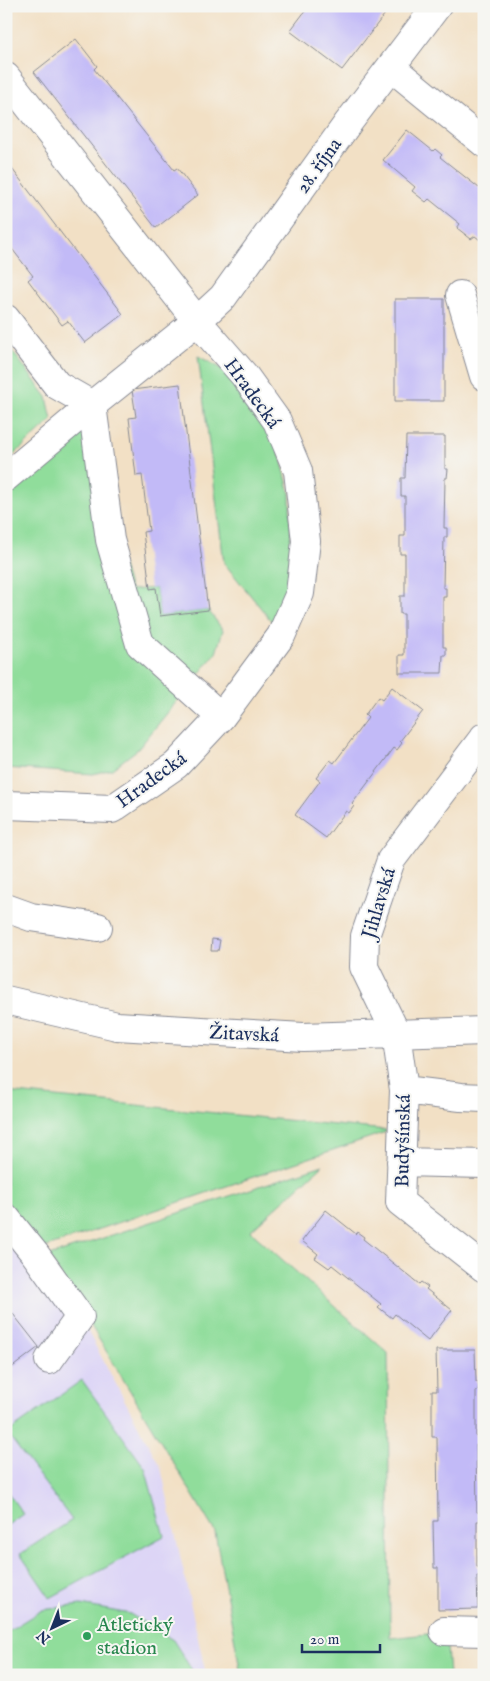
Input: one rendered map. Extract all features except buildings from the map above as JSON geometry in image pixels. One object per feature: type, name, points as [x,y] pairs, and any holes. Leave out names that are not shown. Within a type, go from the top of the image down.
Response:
[{"type":"street","name":"28. října","points":[[197,321],[223,297],[348,123],[437,6]]},
{"type":"street","points":[[391,67],[484,143]]},
{"type":"street","name":"Hradecká","points":[[6,77],[197,321],[244,376],[277,421],[298,470],[306,542],[300,593],[281,636],[221,717],[176,765],[112,809],[6,805]]},
{"type":"street","points":[[460,295],[484,376]]},
{"type":"street","points":[[6,319],[57,385],[92,405]]},
{"type":"street","points":[[6,477],[197,321]]},
{"type":"street","points":[[92,405],[110,540],[140,644],[221,717]]},
{"type":"street","name":"Jihlavská","points":[[396,1033],[364,967],[365,936],[391,860],[484,737]]},
{"type":"street","points":[[6,908],[31,917],[98,927]]},
{"type":"street","name":"Žitavská","points":[[6,1000],[116,1026],[303,1037],[484,1031]]},
{"type":"street","name":"Budyšínská","points":[[396,1033],[404,1090],[400,1202],[484,1268]]},
{"type":"street","points":[[404,1090],[484,1098]]},
{"type":"street","points":[[401,1162],[484,1164]]},
{"type":"street","points":[[6,1218],[80,1316],[49,1360]]},
{"type":"street","points":[[444,1631],[484,1632]]},
{"type":"shaded area","points":[[6,1219],[80,1317],[161,1468],[206,1675],[6,1675]]},
{"type":"green space","points":[[6,343],[47,397],[52,420],[6,462]]},
{"type":"green space","points":[[198,356],[231,376],[278,447],[290,493],[291,579],[273,623],[224,563]]},
{"type":"green space","points":[[82,427],[130,590],[156,588],[160,616],[208,610],[223,630],[216,653],[138,749],[112,769],[93,774],[6,768],[6,491]]},
{"type":"green space","points":[[6,1092],[386,1130],[386,1132],[41,1249],[6,1203]]},
{"type":"green space","points":[[323,1165],[250,1231],[388,1353],[390,1638],[446,1632],[449,1675],[241,1675],[215,1532],[49,1256]]},
{"type":"green space","points":[[82,1380],[145,1468],[164,1536],[50,1598],[20,1554],[72,1520],[7,1433]]},
{"type":"green space","points":[[6,1490],[23,1514],[6,1526]]},
{"type":"green space","name":"Atletický stadion","points":[[81,1605],[130,1614],[173,1640],[195,1675],[6,1675],[6,1633],[8,1631],[42,1610]]},
{"type":"place","name":"Atletický stadion","points":[[87,1636]]}]
